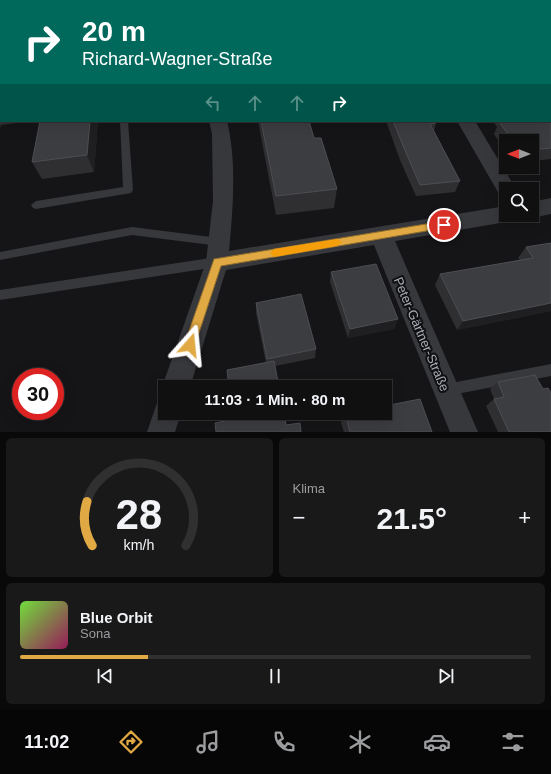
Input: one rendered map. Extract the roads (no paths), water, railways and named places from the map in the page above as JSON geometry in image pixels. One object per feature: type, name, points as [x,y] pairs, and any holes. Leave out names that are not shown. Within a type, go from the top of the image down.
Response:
[{"type":"street","points":[[178,380],[218,252],[223,201],[221,134],[218,122]]},
{"type":"street","points":[[467,122],[502,182]]},
{"type":"street","points":[[539,209],[551,206]]},
{"type":"street","points":[[218,252],[381,235],[499,215]]},
{"type":"street","name":"Peter-Gärtner-Straße","points":[[381,235],[464,432]]},
{"type":"street","points":[[161,432],[165,420]]},
{"type":"lane","points":[[36,205],[128,190],[124,122]]},
{"type":"lane","points":[[0,256],[132,231],[218,252]]},
{"type":"lane","points":[[0,295],[218,252]]},
{"type":"lane","points":[[446,390],[551,370]]}]
